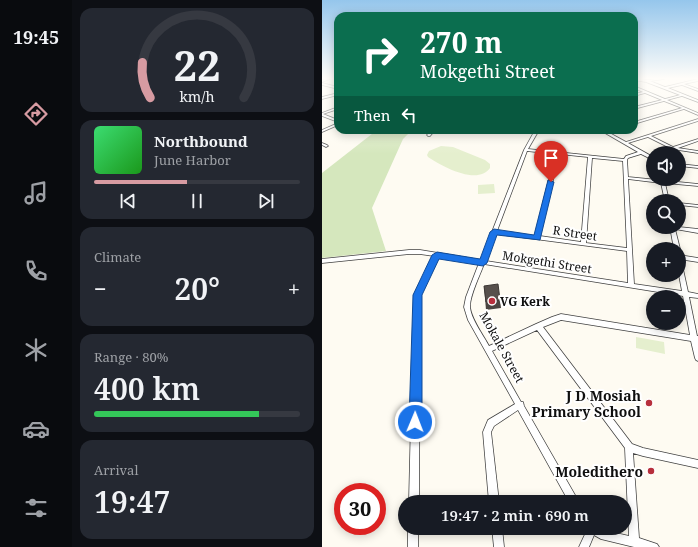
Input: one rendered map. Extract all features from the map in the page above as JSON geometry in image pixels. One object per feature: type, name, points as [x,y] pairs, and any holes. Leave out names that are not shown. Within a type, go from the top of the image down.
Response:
[{"type":"street","points":[[638,107],[651,104]]},
{"type":"street","points":[[673,104],[698,114]]},
{"type":"street","points":[[638,122],[685,108]]},
{"type":"street","points":[[322,114],[334,110]]},
{"type":"street","points":[[322,114],[334,119]]},
{"type":"street","points":[[626,143],[698,120]]},
{"type":"street","points":[[322,131],[334,126]]},
{"type":"street","name":"Mokale Street","points":[[535,134],[526,150],[469,296],[467,307],[470,318],[570,495]]},
{"type":"street","points":[[609,134],[646,155]]},
{"type":"street","points":[[648,136],[669,146]]},
{"type":"street","points":[[679,146],[698,140]]},
{"type":"street","points":[[526,150],[625,160],[627,157],[642,152]]},
{"type":"street","points":[[686,150],[698,152]]},
{"type":"street","points":[[538,238],[557,153]]},
{"type":"street","points":[[583,244],[590,157]]},
{"type":"street","points":[[625,160],[631,285]]},
{"type":"street","points":[[686,166],[698,167]]},
{"type":"street","points":[[626,178],[646,180]]},
{"type":"street","points":[[686,184],[698,185]]},
{"type":"street","points":[[686,205],[698,206]]},
{"type":"street","points":[[686,229],[698,231]]},
{"type":"street","name":"R Street","points":[[494,232],[629,250]]},
{"type":"street","name":"Mokgethi Street","points":[[322,261],[409,252],[437,255],[661,290]]},
{"type":"street","points":[[414,495],[417,295],[437,255]]},
{"type":"street","points":[[686,258],[698,260]]},
{"type":"street","name":"Mokgethi Street","points":[[686,294],[698,296]]},
{"type":"street","points":[[686,298],[696,339],[698,358]]},
{"type":"street","points":[[488,350],[557,317],[566,317],[696,339]]},
{"type":"street","points":[[538,326],[629,447],[642,452],[698,464]]},
{"type":"street","points":[[493,495],[487,432],[492,422],[520,405]]},
{"type":"street","points":[[629,447],[634,542]]},
{"type":"street","points":[[413,535],[413,547]]},
{"type":"street","points":[[498,535],[499,547]]},
{"type":"street","points":[[584,547],[589,535]]},
{"type":"street","points":[[605,535],[654,547]]},
{"type":"green space","points":[[372,134],[408,134],[403,139],[372,208],[386,251],[322,258],[322,173]]},
{"type":"green space","points":[[441,146],[453,147],[485,160],[490,164],[490,168],[484,173],[469,175],[459,173],[441,165],[427,155],[429,151]]},
{"type":"green space","points":[[494,184],[495,193],[478,194],[478,185]]},
{"type":"green space","points":[[636,337],[664,342],[665,354],[636,348]]},
{"type":"building","points":[[498,284],[500,300],[486,302],[484,286]]},
{"type":"place","name":"VG Kerk","points":[[492,301]]},
{"type":"place","name":"J D Mosiah Primary School","points":[[649,403]]},
{"type":"place","name":"Moledithero","points":[[651,471]]},
{"type":"route","points":[[415,422],[417,295],[437,255],[483,263],[494,232],[538,238],[551,182]]}]
